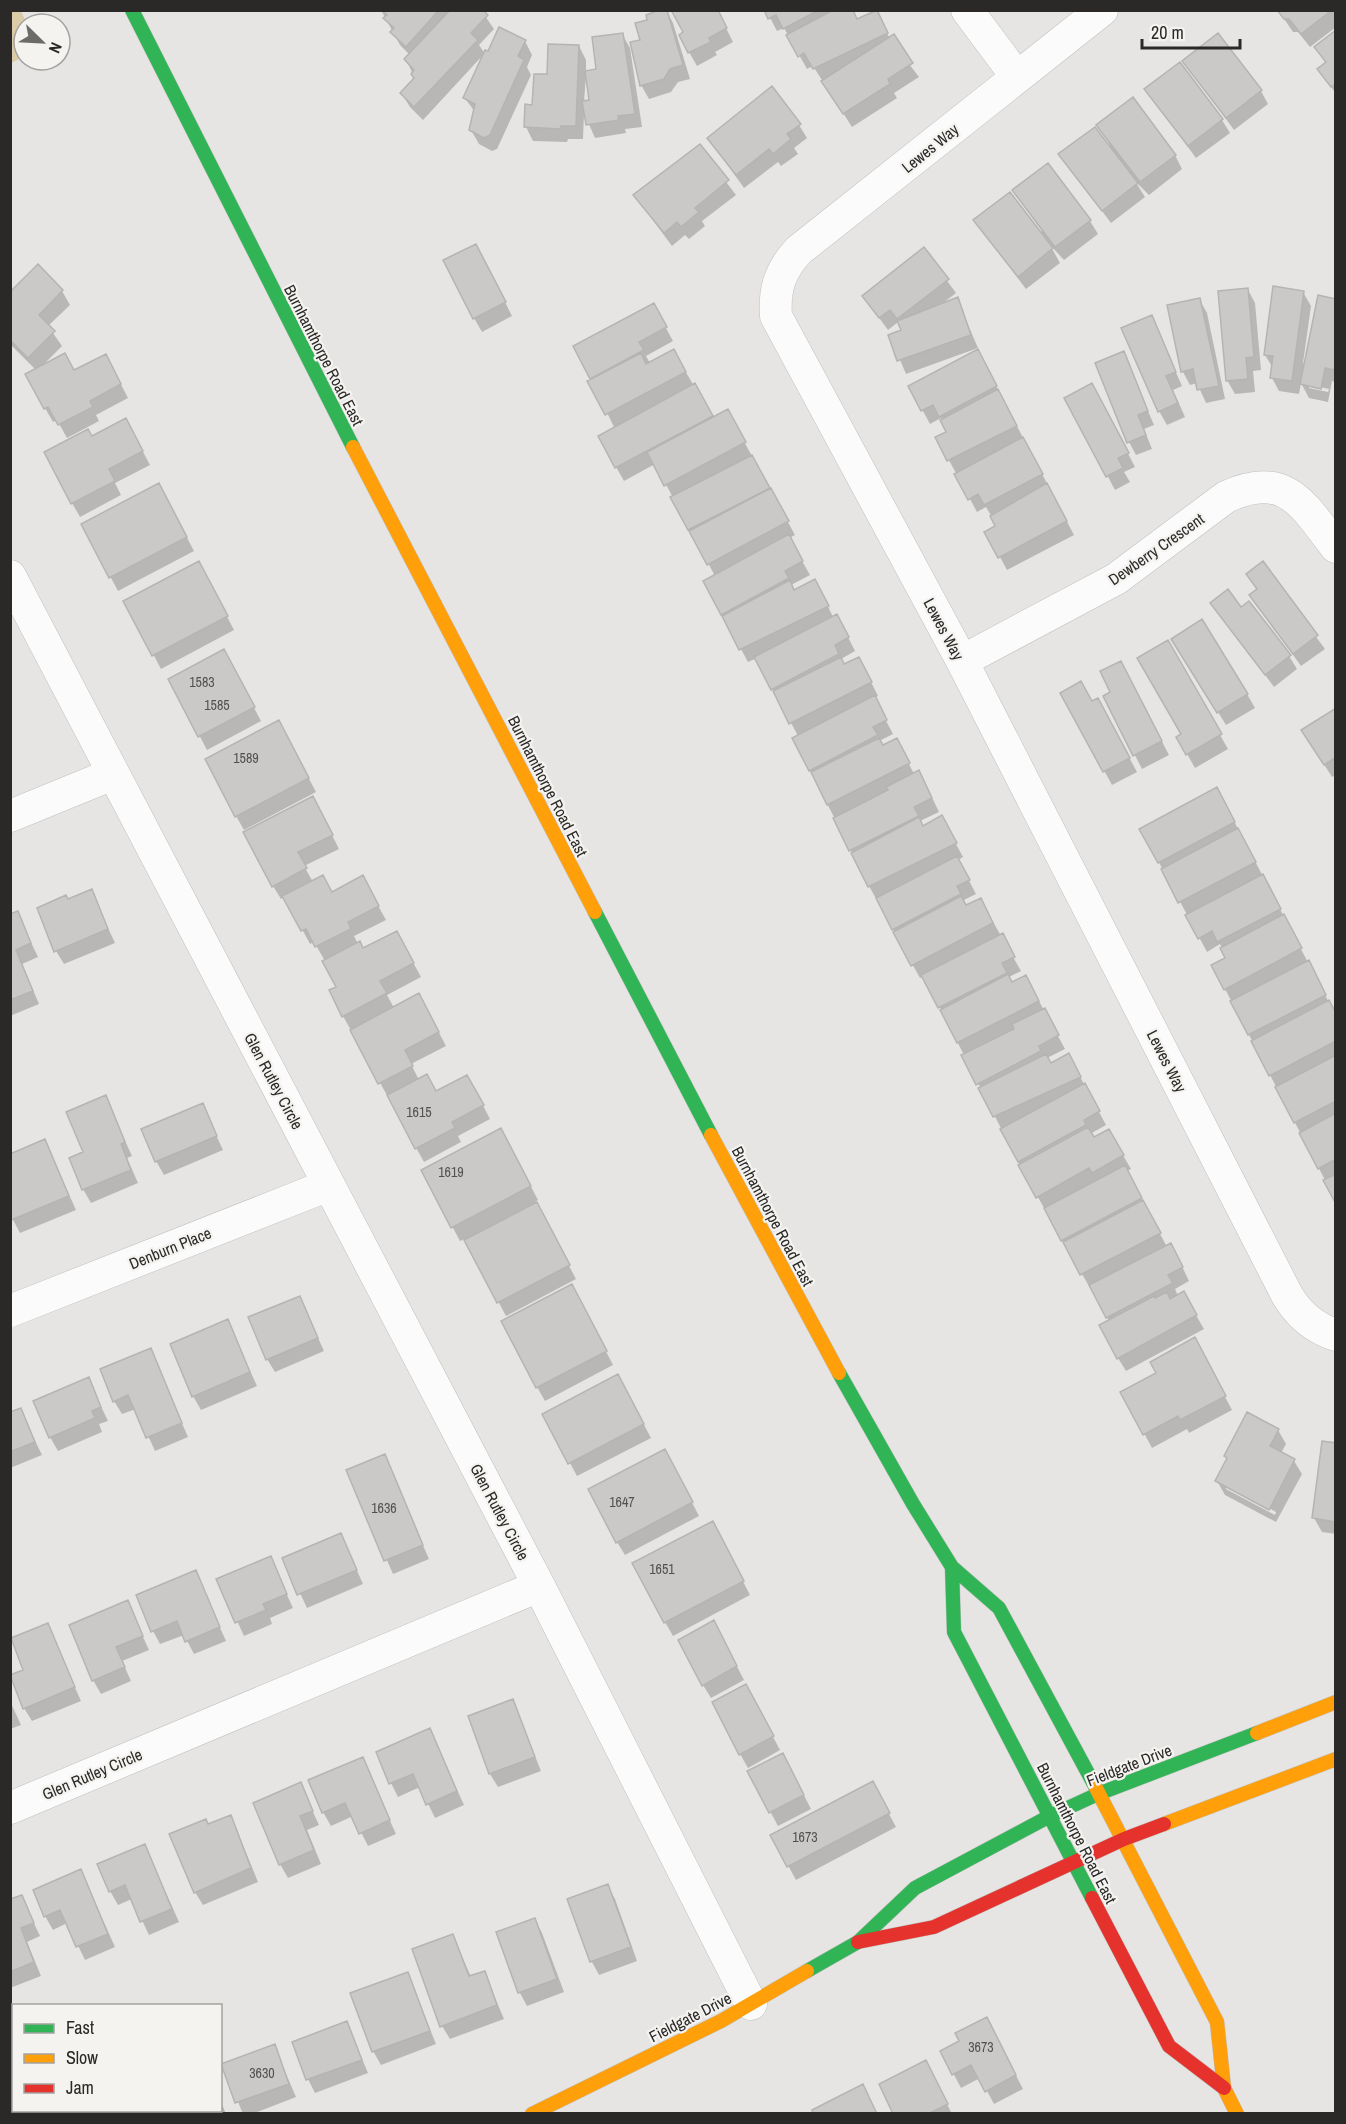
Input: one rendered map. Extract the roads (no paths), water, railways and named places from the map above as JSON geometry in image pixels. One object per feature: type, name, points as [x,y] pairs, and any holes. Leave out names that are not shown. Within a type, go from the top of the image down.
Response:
[{"type":"main road","name":"Burnhamthorpe Road East","points":[[132,10],[285,316],[767,1243],[913,1504],[951,1567],[999,1608],[1124,1839],[1217,2022],[1224,2088],[1237,2114]]},
{"type":"main road","name":"Burnhamthorpe Road East","points":[[951,1567],[954,1632],[1169,2046],[1224,2088]]},
{"type":"main road","name":"Fieldgate Drive","points":[[532,2114],[751,2004],[858,1942],[915,1888],[1050,1816],[1098,1794],[1335,1702]]},
{"type":"main road","name":"Fieldgate Drive","points":[[858,1942],[934,1927],[1124,1839],[1335,1759]]},
{"type":"street","points":[[967,10],[1017,77]]},
{"type":"street","name":"Lewes Way","points":[[1102,10],[799,250],[781,273],[776,287],[776,316],[781,330],[962,661],[1287,1295],[1297,1310],[1310,1321],[1335,1335]]},
{"type":"street","name":"Dewberry Crescent","points":[[962,661],[1116,579],[1226,497],[1241,490],[1257,487],[1274,488],[1289,494],[1303,503],[1335,547]]},
{"type":"street","name":"Glen Rutley Circle","points":[[10,576],[539,1586],[751,2004]]},
{"type":"street","points":[[10,816],[113,774]]},
{"type":"street","name":"Denburn Place","points":[[10,1311],[329,1185]]},
{"type":"street","name":"Glen Rutley Circle","points":[[10,1808],[539,1586]]}]
